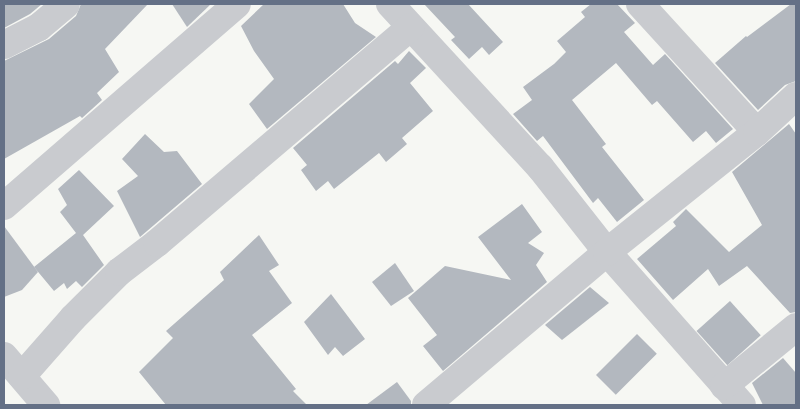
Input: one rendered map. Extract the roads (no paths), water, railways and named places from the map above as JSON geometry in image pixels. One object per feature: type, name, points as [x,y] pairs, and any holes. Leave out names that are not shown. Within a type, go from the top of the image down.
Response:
[{"type":"street","points":[[4,45],[39,27],[66,4]]},
{"type":"street","points":[[4,206],[237,4]]},
{"type":"street","points":[[390,4],[540,167],[606,252],[733,396],[796,327]]},
{"type":"street","points":[[640,4],[757,132]]},
{"type":"street","points":[[46,405],[13,366],[73,318],[119,272],[157,243],[411,27]]},
{"type":"street","points":[[426,405],[606,252],[757,132],[796,96]]}]
